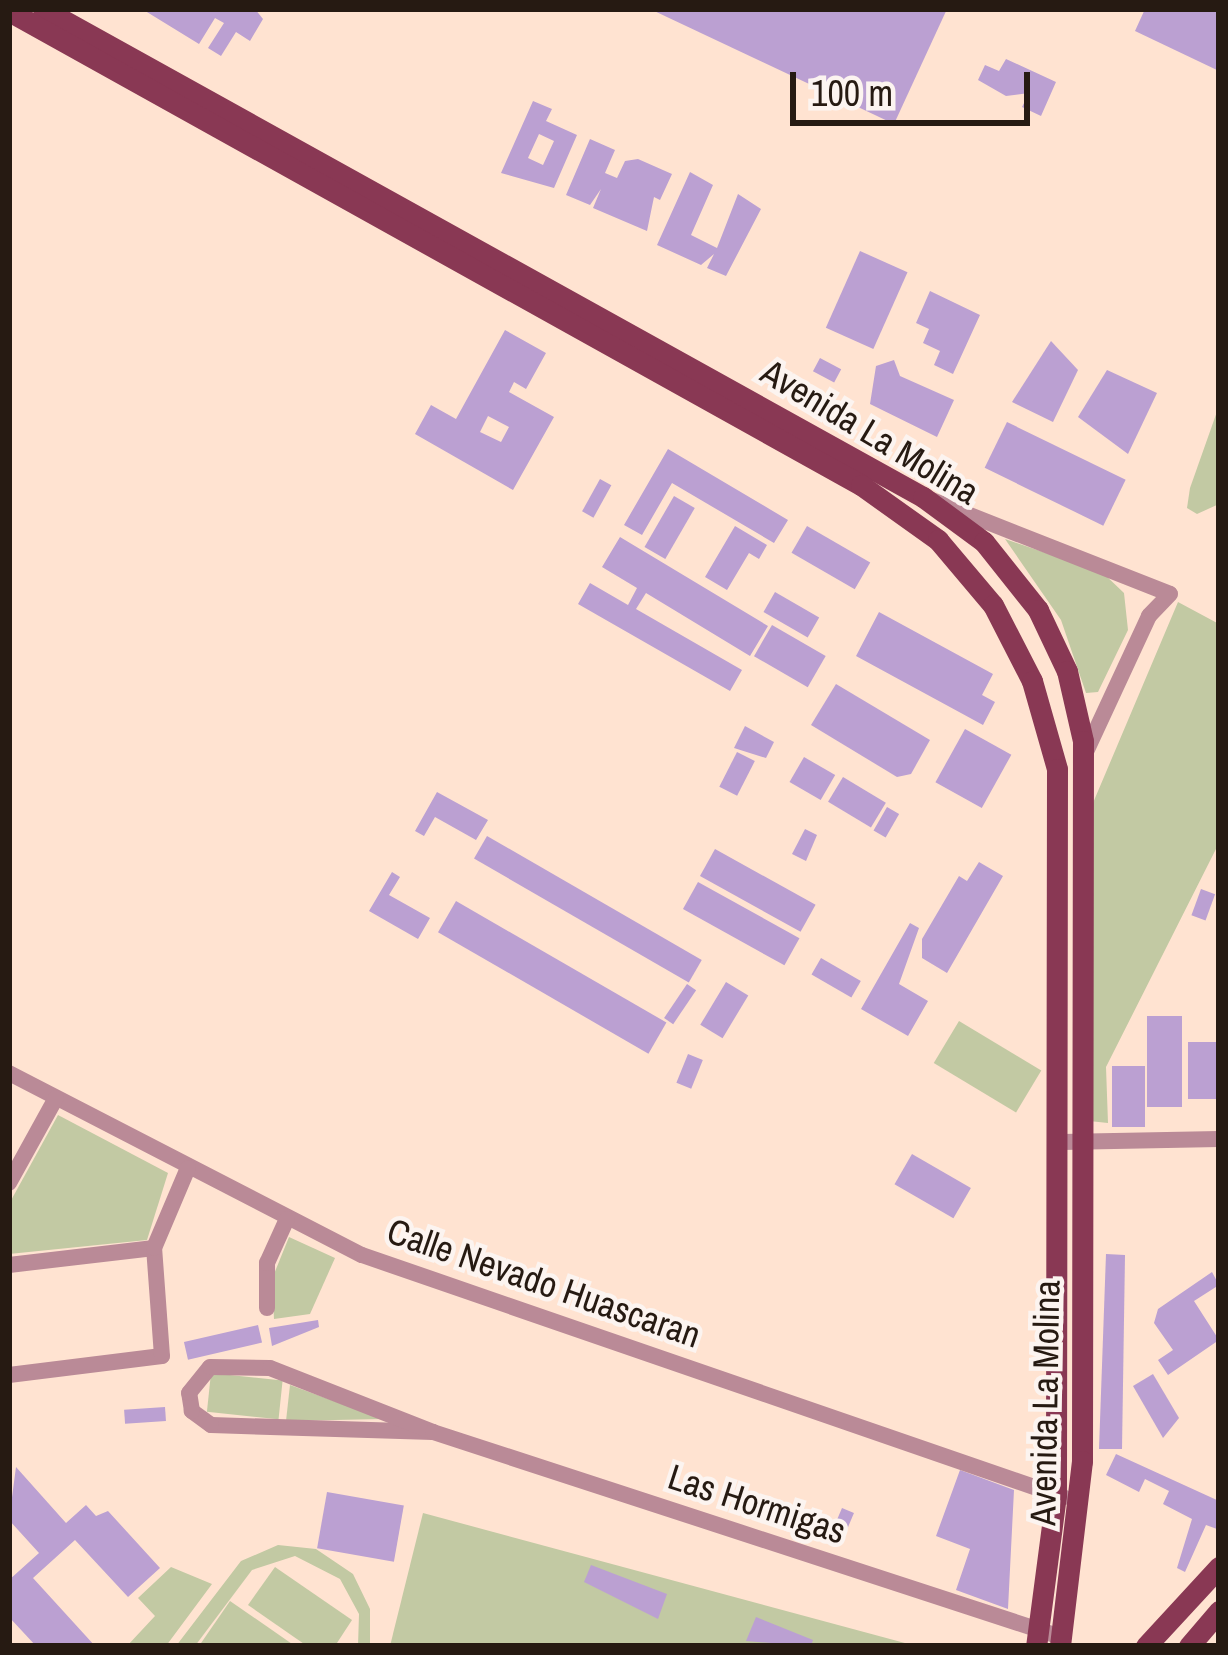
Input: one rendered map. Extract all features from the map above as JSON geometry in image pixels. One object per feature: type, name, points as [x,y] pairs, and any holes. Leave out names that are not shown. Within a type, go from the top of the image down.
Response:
[{"type":"main road","name":"Avenida La Molina","points":[[43,9],[923,496],[984,542],[1038,610],[1067,671],[1083,758],[1049,1640]]},
{"type":"main road","name":"Avenida La Molina","points":[[9,11],[904,512],[993,605],[1032,680],[1057,769],[1080,1502],[1049,1640]]},
{"type":"main road","points":[[904,512],[923,496]]},
{"type":"main road","points":[[1057,769],[1083,758]]},
{"type":"main road","points":[[1146,1646],[1219,1567]]},
{"type":"main road","points":[[1189,1646],[1219,1611]]},
{"type":"street","points":[[923,496],[1170,594],[1149,616],[1083,758]]},
{"type":"street","points":[[1147,583],[1149,616]]},
{"type":"street","name":"Calle Nevado Huascaran","points":[[9,1073],[362,1255],[1080,1502]]},
{"type":"street","points":[[9,1184],[56,1098]]},
{"type":"street","points":[[1070,1142],[1219,1139]]},
{"type":"street","points":[[9,1375],[162,1356],[154,1248],[188,1168]]},
{"type":"street","points":[[267,1308],[267,1263],[287,1219]]},
{"type":"street","points":[[9,1265],[154,1248]]},
{"type":"street","name":"Las Hormigas","points":[[433,1432],[211,1425],[192,1411],[189,1393],[210,1367],[270,1368],[433,1432],[1049,1640]]},
{"type":"green space","points":[[1219,406],[1219,504],[1197,514],[1187,508],[1190,488]]},
{"type":"green space","points":[[1005,539],[1102,572],[1124,593],[1128,630],[1098,692],[1086,693],[1061,620]]},
{"type":"green space","points":[[1178,602],[1219,624],[1219,843],[1106,1067],[1108,1123],[1089,1121],[1090,810]]},
{"type":"green space","points":[[959,1021],[1041,1070],[1016,1112],[934,1063]]},
{"type":"green space","points":[[58,1115],[168,1173],[147,1240],[9,1254],[9,1204]]},
{"type":"green space","points":[[289,1237],[335,1258],[310,1314],[274,1319],[272,1279]]},
{"type":"green space","points":[[211,1373],[283,1381],[279,1419],[207,1412]]},
{"type":"green space","points":[[290,1385],[383,1419],[286,1421]]},
{"type":"green space","points":[[423,1513],[916,1646],[390,1646]]},
{"type":"green space","points":[[278,1545],[316,1549],[353,1574],[370,1609],[370,1646],[358,1646],[359,1614],[340,1579],[295,1556],[252,1570],[195,1646],[176,1646],[241,1561]]},
{"type":"green space","points":[[171,1567],[212,1584],[166,1646],[127,1646],[155,1616],[138,1598]]},
{"type":"green space","points":[[275,1567],[352,1620],[335,1646],[307,1646],[248,1605]]},
{"type":"green space","points":[[230,1601],[295,1646],[199,1646]]},
{"type":"building","points":[[142,9],[255,9],[263,19],[250,41],[236,32],[221,56],[208,48],[224,23],[215,18],[199,44]]},
{"type":"building","points":[[650,9],[947,9],[894,124]]},
{"type":"building","points":[[1145,9],[1219,9],[1219,71],[1135,31]]},
{"type":"building","points":[[1006,59],[1056,82],[1041,116],[1022,107],[1029,93],[1006,96],[978,80],[985,65],[999,71]]},
{"type":"building","points":[[533,101],[552,109],[546,121],[577,135],[554,188],[501,173]],"holes":[[[539,134],[554,141],[543,165],[528,158]]]},
{"type":"building","points":[[590,139],[615,150],[605,173],[617,178],[625,161],[638,159],[672,174],[660,200],[654,197],[647,231],[593,208],[601,189],[590,205],[566,195]]},
{"type":"building","points":[[690,172],[713,185],[691,235],[717,248],[738,194],[761,209],[726,276],[707,268],[714,254],[701,265],[657,245]]},
{"type":"building","points":[[860,251],[908,272],[873,349],[826,328]]},
{"type":"building","points":[[930,291],[980,315],[953,374],[934,365],[940,351],[923,343],[929,329],[916,323]]},
{"type":"building","points":[[505,330],[546,353],[526,389],[514,382],[509,392],[554,417],[513,490],[415,434],[431,405],[456,419]],"holes":[[[488,416],[509,427],[501,442],[480,432]]]},
{"type":"building","points":[[1051,341],[1078,370],[1053,422],[1012,402]]},
{"type":"building","points":[[820,358],[841,369],[834,383],[813,371]]},
{"type":"building","points":[[894,360],[900,376],[954,400],[937,437],[870,404],[876,366]]},
{"type":"building","points":[[1107,370],[1157,393],[1128,454],[1078,417]]},
{"type":"building","points":[[1007,422],[1126,480],[1103,526],[985,468]]},
{"type":"building","points":[[668,449],[788,520],[774,543],[672,483],[642,535],[624,525]]},
{"type":"building","points":[[600,479],[611,485],[593,518],[582,511]]},
{"type":"building","points":[[674,496],[695,508],[665,559],[644,547]]},
{"type":"building","points":[[735,526],[767,545],[759,559],[749,553],[727,590],[705,577]]},
{"type":"building","points":[[807,526],[870,562],[855,589],[792,553]]},
{"type":"building","points":[[620,537],[768,626],[750,656],[646,593],[636,609],[742,670],[730,691],[578,604],[590,583],[628,605],[637,588],[602,567]]},
{"type":"building","points":[[775,592],[819,618],[808,637],[764,612]]},
{"type":"building","points":[[879,612],[993,674],[982,695],[995,702],[983,725],[856,656]]},
{"type":"building","points":[[772,625],[826,656],[808,687],[754,656]]},
{"type":"building","points":[[836,684],[930,740],[911,774],[897,777],[811,725]]},
{"type":"building","points":[[745,726],[774,742],[766,758],[734,748]]},
{"type":"building","points":[[965,729],[1011,755],[982,808],[935,782]]},
{"type":"building","points":[[737,752],[755,761],[737,796],[719,787]]},
{"type":"building","points":[[804,757],[835,775],[821,800],[790,782]]},
{"type":"building","points":[[843,777],[886,803],[871,828],[828,802]]},
{"type":"building","points":[[437,792],[488,820],[476,840],[435,817],[424,836],[415,831]]},
{"type":"building","points":[[887,807],[899,814],[886,837],[874,830]]},
{"type":"building","points":[[805,829],[817,835],[806,861],[792,854]]},
{"type":"building","points":[[487,836],[702,960],[689,983],[474,859]]},
{"type":"building","points":[[715,849],[816,905],[801,932],[700,876]]},
{"type":"building","points":[[979,862],[1003,876],[947,973],[922,958],[922,939],[959,876],[967,881]]},
{"type":"building","points":[[392,872],[400,877],[389,895],[430,918],[418,939],[369,911]]},
{"type":"building","points":[[698,882],[799,938],[784,965],[683,909]]},
{"type":"building","points":[[1201,889],[1215,894],[1206,920],[1191,915]]},
{"type":"building","points":[[456,901],[666,1022],[648,1054],[438,932]]},
{"type":"building","points":[[910,923],[919,928],[899,984],[928,1001],[908,1036],[861,1009]]},
{"type":"building","points":[[821,958],[861,981],[851,997],[812,974]]},
{"type":"building","points":[[726,982],[748,995],[723,1038],[700,1025]]},
{"type":"building","points":[[687,984],[696,990],[673,1024],[664,1018]]},
{"type":"building","points":[[1147,1016],[1182,1016],[1182,1107],[1147,1107]]},
{"type":"building","points":[[1188,1042],[1219,1042],[1219,1099],[1188,1099]]},
{"type":"building","points":[[688,1054],[703,1060],[691,1089],[676,1083]]},
{"type":"building","points":[[1112,1066],[1145,1066],[1145,1127],[1112,1127]]},
{"type":"building","points":[[912,1154],[971,1188],[953,1218],[894,1184]]},
{"type":"building","points":[[1106,1254],[1125,1255],[1122,1449],[1099,1449]]},
{"type":"building","points":[[1212,1272],[1219,1285],[1194,1301],[1219,1340],[1168,1375],[1158,1360],[1173,1350],[1154,1323],[1158,1309]]},
{"type":"building","points":[[318,1320],[319,1327],[272,1346],[269,1328]]},
{"type":"building","points":[[258,1325],[262,1343],[188,1360],[184,1342]]},
{"type":"building","points":[[1153,1374],[1179,1418],[1163,1438],[1133,1386]]},
{"type":"building","points":[[165,1407],[166,1421],[125,1424],[124,1410]]},
{"type":"building","points":[[1116,1454],[1219,1501],[1217,1529],[1206,1525],[1185,1572],[1177,1568],[1192,1519],[1163,1504],[1169,1491],[1145,1479],[1139,1492],[1106,1475]]},
{"type":"building","points":[[16,1467],[66,1523],[86,1505],[96,1516],[108,1511],[160,1568],[128,1597],[75,1540],[33,1578],[95,1646],[36,1646],[9,1617],[9,1580],[39,1553],[9,1520]]},
{"type":"building","points":[[960,1470],[1014,1490],[1008,1609],[956,1590],[970,1549],[936,1536]]},
{"type":"building","points":[[327,1492],[404,1506],[394,1562],[317,1548]]},
{"type":"building","points":[[842,1508],[854,1513],[841,1543],[829,1537]]},
{"type":"building","points":[[591,1565],[667,1594],[658,1619],[584,1582]]},
{"type":"building","points":[[756,1617],[813,1640],[811,1646],[746,1641]]}]
